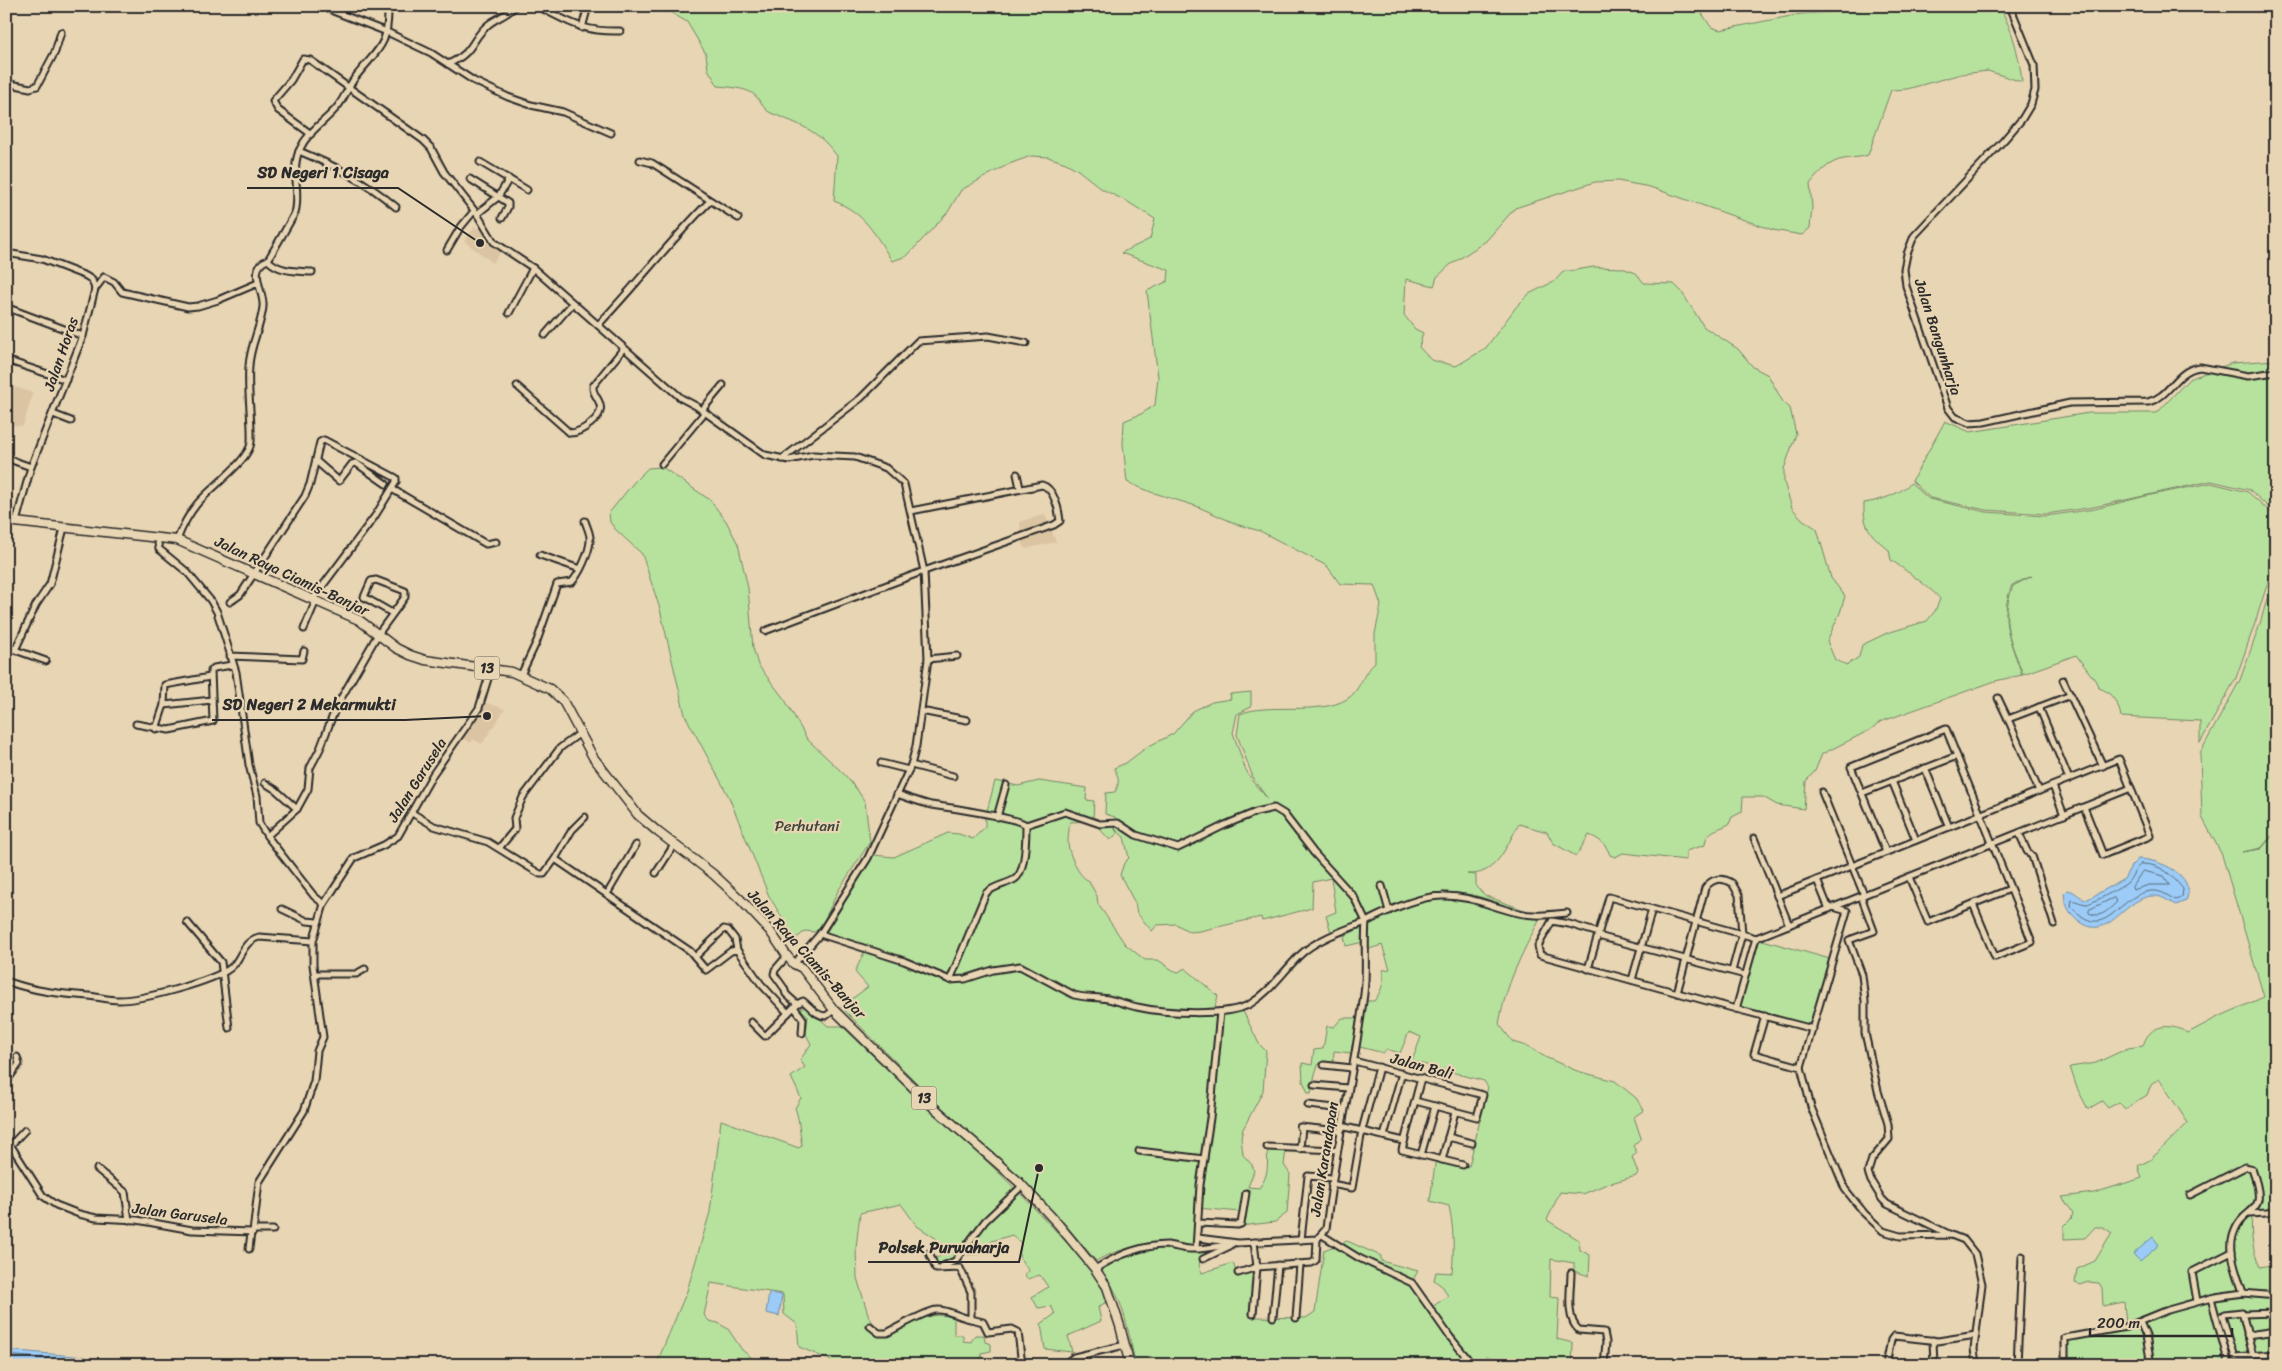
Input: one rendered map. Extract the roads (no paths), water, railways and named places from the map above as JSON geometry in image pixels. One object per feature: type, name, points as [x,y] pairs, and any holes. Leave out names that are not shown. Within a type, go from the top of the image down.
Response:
[{"type":"highway","name":"Jalan Raya Ciamis-Banjar","points":[[6,521],[177,540],[313,602],[359,620],[396,648],[417,658],[521,675],[550,689],[563,701],[593,757],[629,804],[648,824],[674,846],[713,874],[739,898],[770,931],[794,964],[802,968],[834,1010],[931,1104],[1022,1186],[1095,1269],[1110,1294],[1130,1365]]},
{"type":"street","points":[[177,540],[187,518],[197,504],[220,480],[242,462],[250,448],[249,366],[252,344],[264,307],[258,283],[259,268],[261,264],[268,260],[296,209],[296,157],[311,134],[338,106],[348,88],[380,48],[387,32],[388,6]]},
{"type":"street","points":[[448,64],[464,56],[486,27],[508,13],[515,6]]},
{"type":"street","points":[[537,6],[582,28],[595,31],[620,31]]},
{"type":"street","points":[[582,28],[588,6]]},
{"type":"street","name":"Jalan Bangunharja","points":[[2010,6],[2034,65],[2035,90],[2031,104],[2022,119],[2004,140],[1914,236],[1904,269],[1906,286],[1948,408],[1955,417],[1969,423],[1984,422],[2070,402],[2154,401],[2164,395],[2180,375],[2193,368],[2200,367],[2248,376],[2276,372]]},
{"type":"street","points":[[333,12],[387,32],[448,64],[474,81],[508,96],[531,105],[563,112],[611,133]]},
{"type":"street","points":[[6,83],[30,88],[37,86],[55,52],[62,32]]},
{"type":"street","points":[[311,134],[273,104],[274,98],[294,76],[301,60],[310,60],[431,148],[444,172],[476,213],[494,242],[533,268],[668,388],[703,411],[758,452],[782,459],[813,456],[855,457],[886,468],[900,478],[907,493],[924,571],[928,659],[919,734],[910,767],[868,858],[820,934],[794,964]]},
{"type":"street","points":[[299,151],[368,184],[396,208]]},
{"type":"street","points":[[640,160],[652,163],[738,218]]},
{"type":"street","points":[[480,162],[527,190]]},
{"type":"street","points":[[470,179],[508,203],[502,218]]},
{"type":"street","points":[[446,250],[460,228],[476,213],[498,197],[509,179]]},
{"type":"street","points":[[598,326],[674,238],[710,201]]},
{"type":"street","points":[[6,253],[42,259],[86,276],[92,280],[95,289]]},
{"type":"street","points":[[268,260],[286,270],[312,272]]},
{"type":"street","points":[[509,313],[533,268]]},
{"type":"street","points":[[95,289],[104,277],[114,282],[122,292],[193,307],[218,300],[258,283]]},
{"type":"street","name":"Jalan Horas","points":[[16,522],[31,467],[83,336],[95,289]]},
{"type":"street","points":[[545,335],[572,304]]},
{"type":"street","points":[[6,313],[11,309],[83,336]]},
{"type":"street","points":[[782,459],[862,398],[918,341],[988,336],[1026,343]]},
{"type":"street","points":[[517,386],[570,433],[578,432],[600,412],[601,406],[593,391],[593,386],[624,348]]},
{"type":"street","points":[[6,360],[66,380]]},
{"type":"street","points":[[662,464],[723,385]]},
{"type":"street","points":[[53,414],[71,421]]},
{"type":"street","points":[[230,602],[240,595],[305,496],[320,442],[326,440],[396,478],[396,482],[313,602],[304,629]]},
{"type":"street","points":[[6,458],[31,467]]},
{"type":"street","points":[[316,461],[339,481],[352,464],[356,463],[386,484]]},
{"type":"street","points":[[1017,474],[1020,488]]},
{"type":"street","points":[[765,631],[924,571],[991,549],[1060,521],[1049,488],[1042,485],[911,511]]},
{"type":"street","points":[[392,489],[486,544],[496,542]]},
{"type":"street","points":[[521,675],[537,641],[557,584],[572,582],[580,569],[590,543],[589,532],[585,522]]},
{"type":"street","points":[[15,650],[23,637],[36,604],[50,584],[64,528]]},
{"type":"street","points":[[157,538],[159,549],[187,572],[211,601],[226,637],[241,700],[249,765],[257,796],[258,820],[267,836],[314,896],[324,904]]},
{"type":"street","points":[[540,555],[580,569]]},
{"type":"street","points":[[267,836],[297,809],[308,790],[310,768],[320,749],[336,707],[378,634],[403,600],[406,592],[376,580],[371,581],[364,597],[392,613]]},
{"type":"street","points":[[6,651],[15,650],[46,661]]},
{"type":"street","points":[[230,656],[302,659],[304,651]]},
{"type":"street","points":[[928,659],[957,656]]},
{"type":"street","points":[[136,724],[168,730],[211,722],[213,720],[210,676],[214,668],[232,665]]},
{"type":"street","name":"Jalan Garusela","points":[[6,1138],[28,1171],[39,1192],[56,1205],[79,1214],[96,1218],[129,1220],[192,1230],[253,1232],[259,1182],[304,1111],[314,1081],[317,1051],[323,1036],[313,941],[317,922],[324,904],[354,858],[395,838],[412,813],[433,774],[479,708],[491,669]]},
{"type":"street","points":[[156,729],[164,705],[164,685],[210,676]]},
{"type":"street","points":[[2064,680],[2103,766]]},
{"type":"street","points":[[2008,720],[2071,695]]},
{"type":"street","points":[[1998,698],[2039,791]]},
{"type":"street","points":[[164,705],[212,700]]},
{"type":"street","points":[[2038,707],[2070,779]]},
{"type":"street","points":[[921,710],[968,720]]},
{"type":"street","points":[[1886,852],[1852,766],[1946,729],[2032,942],[1995,957],[1973,904]]},
{"type":"street","points":[[500,848],[515,829],[514,818],[524,797],[560,748],[579,734]]},
{"type":"street","points":[[1862,793],[1957,756]]},
{"type":"street","points":[[1778,896],[2119,759],[2150,836],[2103,855],[2084,807]]},
{"type":"street","points":[[881,763],[953,776]]},
{"type":"street","points":[[1925,768],[1948,828]]},
{"type":"street","points":[[1892,782],[1916,840]]},
{"type":"street","points":[[264,783],[276,790],[297,809]]},
{"type":"street","points":[[997,817],[1006,785]]},
{"type":"street","points":[[2053,786],[2064,815]]},
{"type":"street","points":[[1588,968],[1609,897],[1756,938],[2131,788]]},
{"type":"street","points":[[1822,792],[1853,866],[1874,931],[1849,940],[1862,975],[1865,1001],[1865,1033],[1878,1091],[1888,1124],[1889,1139],[1872,1159],[1868,1172],[1871,1181],[1887,1204],[1964,1240],[1975,1254],[1981,1277],[1982,1298],[1974,1349],[1976,1365]]},
{"type":"street","points":[[897,794],[926,804],[953,807],[1015,820],[1026,825],[1065,812],[1100,824],[1118,823],[1136,836],[1178,848],[1256,812],[1274,808],[1284,814],[1328,870],[1354,897],[1366,922]]},
{"type":"street","points":[[412,813],[434,826],[484,840],[540,874],[544,874],[572,830],[585,817]]},
{"type":"street","points":[[950,980],[986,893],[992,887],[1014,880],[1021,872],[1025,852],[1026,825]]},
{"type":"street","points":[[2019,833],[2027,851],[2032,856],[2054,924]]},
{"type":"street","points":[[1754,838],[1789,924]]},
{"type":"street","points":[[607,894],[636,845]]},
{"type":"street","points":[[656,873],[674,846]]},
{"type":"street","points":[[555,859],[695,956],[707,970],[731,951],[737,950]]},
{"type":"street","points":[[1909,877],[1928,922],[2010,889]]},
{"type":"street","points":[[1677,993],[1707,885],[1715,880],[1726,880],[1732,883],[1739,892],[1742,934],[1732,971]]},
{"type":"street","points":[[1817,880],[1831,908]]},
{"type":"street","points":[[1382,886],[1389,911]]},
{"type":"street","points":[[820,934],[904,961],[950,980],[965,979],[993,970],[1020,966],[1074,995],[1082,997],[1105,998],[1144,1008],[1220,1012],[1240,1009],[1251,1004],[1270,990],[1300,955],[1321,942],[1389,911],[1432,897],[1468,898],[1526,915],[1540,916],[1567,913]]},
{"type":"street","points":[[1850,900],[1802,1067],[1811,1108],[1845,1189],[1865,1214],[1883,1231],[1900,1236],[1951,1235]]},
{"type":"street","points":[[1831,908],[1847,911]]},
{"type":"street","points":[[282,909],[307,921],[317,922]]},
{"type":"street","points":[[1632,980],[1652,909]]},
{"type":"street","points":[[1745,975],[1641,948],[1553,921],[1550,923],[1538,946],[1542,956],[1813,1030]]},
{"type":"street","points":[[187,922],[221,962],[229,1028]]},
{"type":"street","name":"Jalan Karandapan","points":[[1238,1242],[1317,1239],[1326,1229],[1340,1128],[1354,1061],[1364,992],[1366,922]]},
{"type":"street","points":[[695,956],[724,929],[728,930],[735,939],[737,950],[761,984],[788,1014]]},
{"type":"street","points":[[6,981],[54,994],[121,1000],[171,990],[223,973],[235,966],[248,942],[259,937],[313,941]]},
{"type":"street","points":[[1736,1009],[1756,938]]},
{"type":"street","points":[[787,956],[775,970],[774,974],[803,1019],[802,1033]]},
{"type":"street","points":[[315,974],[349,974],[365,969]]},
{"type":"street","points":[[751,1022],[765,1036],[795,1006],[804,1002],[814,1012],[823,1016],[834,1010]]},
{"type":"street","points":[[1196,1250],[1220,1012]]},
{"type":"street","points":[[1765,1016],[1754,1054],[1802,1067]]},
{"type":"street","points":[[6,1082],[18,1064],[17,1057]]},
{"type":"street","name":"Jalan Bali","points":[[1354,1061],[1483,1095],[1478,1117],[1455,1112]]},
{"type":"street","points":[[1324,1065],[1352,1068]]},
{"type":"street","points":[[1301,1240],[1307,1178],[1310,1174],[1352,1188],[1362,1130],[1379,1067]]},
{"type":"street","points":[[1384,1136],[1402,1074]]},
{"type":"street","points":[[1421,1078],[1402,1150],[1463,1165]]},
{"type":"street","points":[[1314,1085],[1348,1088]]},
{"type":"street","points":[[1415,1101],[1455,1112],[1442,1160]]},
{"type":"street","points":[[1308,1105],[1344,1108]]},
{"type":"street","points":[[1421,1155],[1435,1106]]},
{"type":"street","points":[[1300,1149],[1301,1127],[1362,1130],[1404,1141]]},
{"type":"street","points":[[10,1146],[25,1130]]},
{"type":"street","points":[[1448,1137],[1472,1143]]},
{"type":"street","points":[[1267,1147],[1337,1150]]},
{"type":"street","points":[[1139,1151],[1204,1160]]},
{"type":"street","points":[[2190,1195],[2245,1167],[2251,1167],[2258,1185],[2260,1197],[2249,1214],[2237,1226],[2232,1252],[2243,1293]]},
{"type":"street","points":[[97,1169],[125,1192],[129,1220]]},
{"type":"street","points":[[936,1268],[955,1261],[984,1221],[1022,1186]]},
{"type":"street","points":[[1198,1223],[1240,1224],[1246,1193]]},
{"type":"street","points":[[2249,1214],[2267,1213],[2276,1210]]},
{"type":"street","points":[[249,1249],[253,1232],[273,1230]]},
{"type":"street","points":[[1322,1235],[1359,1258],[1412,1282],[1450,1337],[1472,1364]]},
{"type":"street","points":[[1198,1238],[1238,1242]]},
{"type":"street","points":[[1238,1273],[1278,1265],[1312,1263],[1316,1260],[1317,1239]]},
{"type":"street","points":[[1095,1269],[1110,1259],[1130,1252],[1158,1246],[1168,1245],[1196,1250],[1238,1242]]},
{"type":"street","points":[[1203,1259],[1238,1242]]},
{"type":"street","points":[[1253,1314],[1257,1268],[1254,1242]]},
{"type":"street","points":[[2197,1301],[2192,1272],[2232,1252]]},
{"type":"street","points":[[929,1253],[936,1268]]},
{"type":"street","points":[[2017,1365],[2022,1256]]},
{"type":"street","points":[[1296,1318],[1300,1264]]},
{"type":"street","points":[[1273,1317],[1278,1265]]},
{"type":"street","points":[[936,1268],[960,1268],[971,1292],[971,1319]]},
{"type":"street","points":[[1571,1273],[1573,1320],[1576,1328],[1583,1331],[1604,1332],[1606,1335],[1604,1365]]},
{"type":"street","points":[[2065,1365],[2065,1338],[2126,1327],[2168,1310],[2212,1298],[2243,1293],[2276,1296]]},
{"type":"street","points":[[2212,1298],[2229,1365]]},
{"type":"street","points":[[870,1326],[879,1333],[887,1333],[937,1310],[950,1313],[958,1317],[983,1322],[988,1332],[1016,1330],[1020,1342],[1022,1365]]},
{"type":"street","points":[[2276,1312],[2243,1314],[2240,1311],[2222,1316],[2234,1356],[2276,1354]]},
{"type":"street","points":[[2243,1314],[2253,1356]]},
{"type":"street","points":[[2140,1322],[2146,1336],[2151,1365]]},
{"type":"street","points":[[2247,1334],[2276,1331]]},
{"type":"street","points":[[1886,1365],[1894,1336],[1949,1340],[1976,1335]]},
{"type":"street","points":[[1933,1340],[1934,1365]]},
{"type":"street","points":[[1062,1365],[1074,1357],[1125,1345]]},
{"type":"water","points":[[2138,859],[2165,865],[2181,876],[2186,883],[2188,892],[2186,901],[2176,905],[2159,896],[2152,896],[2132,904],[2107,924],[2098,927],[2089,926],[2072,914],[2064,894],[2068,890],[2082,898],[2088,899],[2124,879],[2131,866]]},
{"type":"water","points":[[2153,1237],[2159,1245],[2140,1261],[2133,1254]]},
{"type":"water","points":[[769,1293],[782,1295],[779,1316],[766,1313]]},
{"type":"water","points":[[6,1350],[85,1357],[107,1365],[6,1365]]},
{"type":"place","name":"SD Negeri 1 Cisaga","points":[[480,243]]},
{"type":"place","name":"SD Negeri 2 Mekarmukti","points":[[487,716]]},
{"type":"place","name":"Polsek Purwaharja","points":[[1039,1168]]},
{"type":"park label","name":"Perhutani","points":[[807,826]]}]
